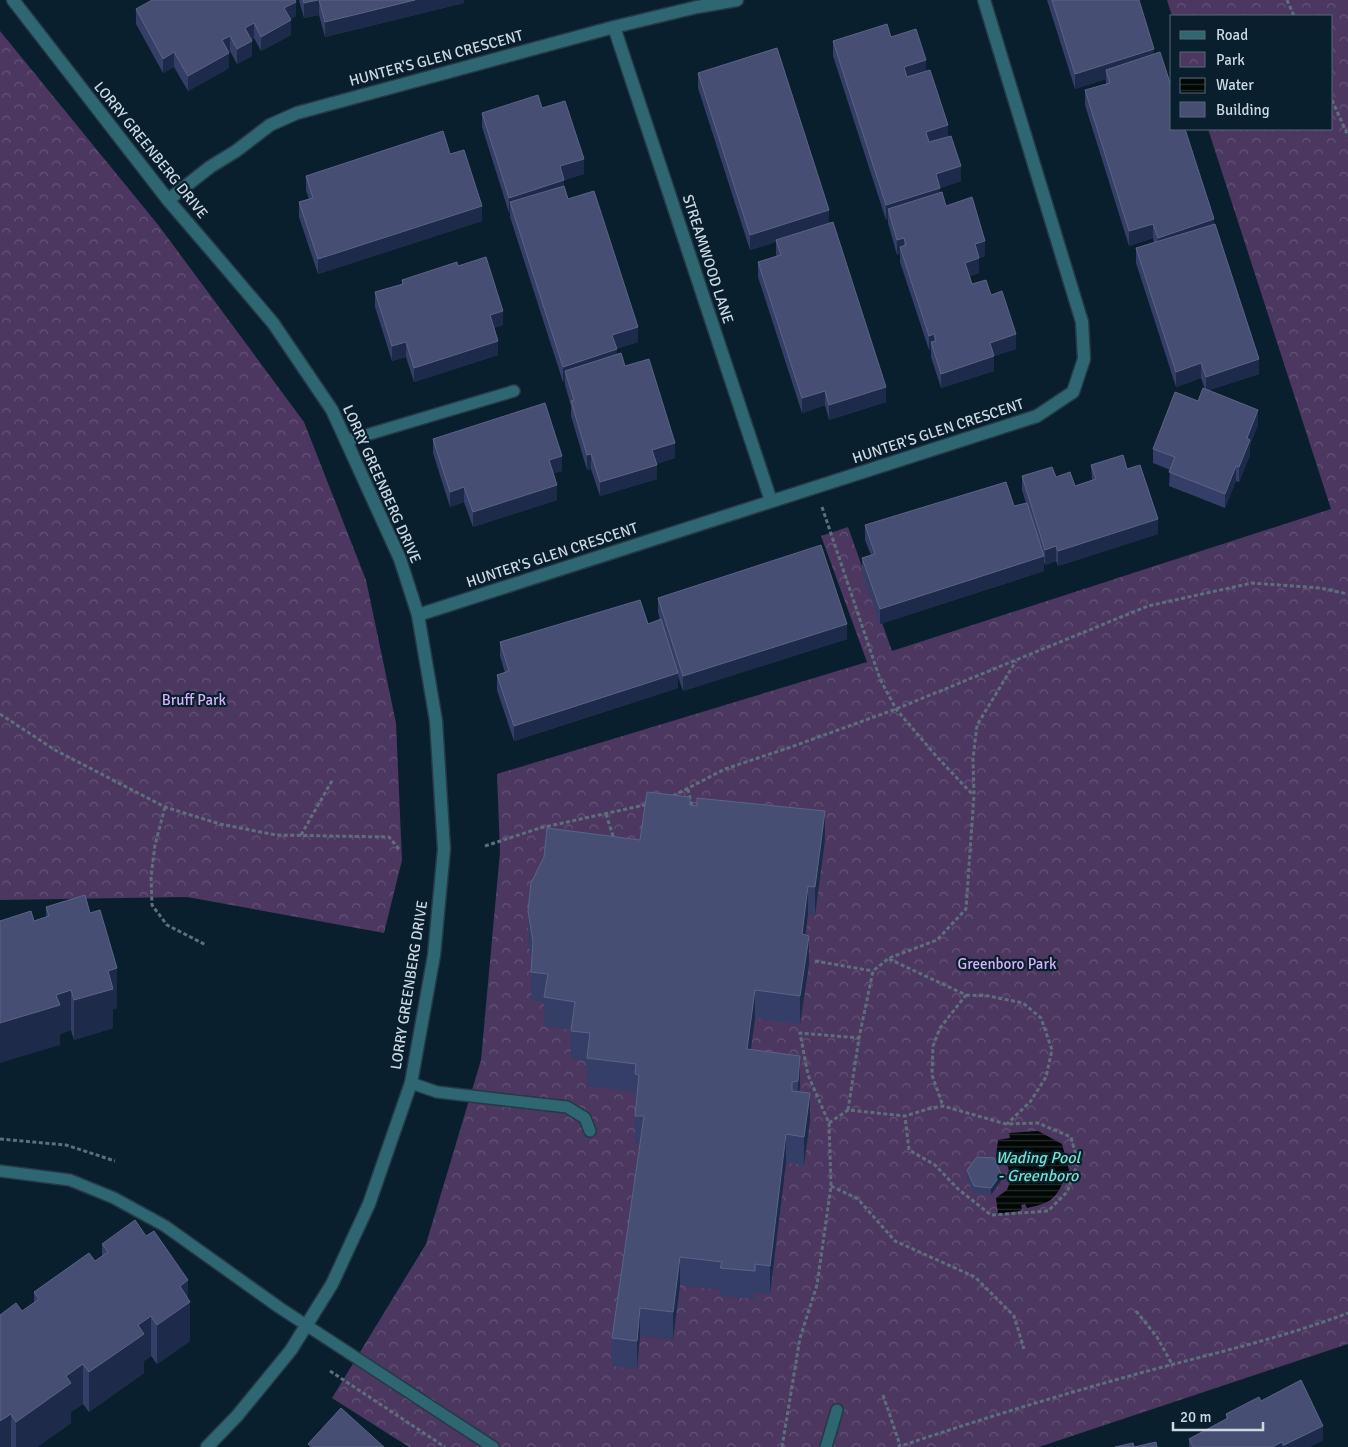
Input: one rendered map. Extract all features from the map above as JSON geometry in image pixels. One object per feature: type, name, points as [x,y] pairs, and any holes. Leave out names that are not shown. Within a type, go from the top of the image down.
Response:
[{"type":"street","name":"LORRY GREENBERG DRIVE","points":[[13,0],[168,200],[273,323],[332,410],[400,559],[418,615],[436,721],[444,849],[434,955],[411,1083],[369,1204],[332,1284],[291,1350],[237,1416],[207,1447]]},
{"type":"street","name":"HUNTER'S GLEN CRESCENT","points":[[168,200],[210,166],[236,151],[270,125],[297,113],[614,27],[697,7],[737,0]]},
{"type":"street","name":"HUNTER'S GLEN CRESCENT","points":[[418,615],[1037,416],[1074,392],[1084,359],[1082,322],[984,0]]},
{"type":"street","name":"STREAMWOOD LANE","points":[[614,27],[771,501]]},
{"type":"lane","points":[[346,441],[514,391]]},
{"type":"lane","points":[[411,1083],[437,1092],[567,1107],[584,1118],[590,1131]]},
{"type":"lane","points":[[0,1171],[70,1180],[114,1198],[166,1226],[280,1308],[493,1447]]},
{"type":"lane","points":[[826,1447],[837,1410]]},
{"type":"path","points":[[1287,0],[1294,15]]},
{"type":"path","points":[[1333,102],[1348,136]]},
{"type":"path","points":[[815,488],[880,680],[896,709],[937,757],[974,796]]},
{"type":"path","points":[[671,797],[725,769],[896,709],[1148,606],[1252,583],[1320,588],[1348,594]]},
{"type":"path","points":[[848,1110],[859,1038],[873,971],[889,958],[937,940],[966,909],[974,796],[973,759],[977,725],[1017,660]]},
{"type":"path","points":[[0,714],[55,750],[165,807],[220,824],[276,835],[389,836],[398,849]]},
{"type":"path","points":[[301,835],[333,779]]},
{"type":"path","points":[[688,789],[694,814]]},
{"type":"path","points":[[485,846],[540,828],[653,803]]},
{"type":"path","points":[[165,807],[155,846],[151,877],[152,905],[168,925],[206,945]]},
{"type":"path","points":[[606,814],[613,837],[619,843]]},
{"type":"path","points":[[562,831],[563,823]]},
{"type":"path","points":[[889,958],[966,995],[989,996],[1023,1003],[1041,1018],[1052,1050],[1046,1077],[1030,1102],[1006,1124]]},
{"type":"path","points":[[815,961],[873,971]]},
{"type":"path","points":[[943,1106],[932,1075],[933,1046],[940,1028],[966,995]]},
{"type":"path","points":[[782,1447],[800,1338],[817,1285],[831,1186],[829,1123],[808,1075],[800,1033],[859,1038]]},
{"type":"path","points":[[829,1123],[848,1110],[905,1116],[943,1106],[1006,1124],[1038,1123],[1070,1137],[1078,1162],[1067,1192],[1048,1211],[991,1215],[958,1189],[935,1165],[909,1150],[905,1116]]},
{"type":"path","points":[[0,1139],[66,1145],[115,1161]]},
{"type":"path","points":[[831,1186],[858,1199],[895,1241],[975,1277],[1014,1316],[1024,1349]]},
{"type":"path","points":[[1136,1311],[1157,1337],[1172,1364]]},
{"type":"path","points":[[882,1395],[899,1446],[969,1423],[1172,1364],[1316,1325],[1348,1313]]},
{"type":"path","points":[[330,1371],[445,1447]]},
{"type":"green space","name":"Greenboro Park","points":[[1167,0],[1348,0],[1348,1344],[1039,1447],[409,1447],[332,1398],[426,1244],[481,1060],[500,852],[497,774],[867,662],[821,536],[848,527],[892,651],[1331,509],[1208,130],[1333,130],[1333,15],[1172,15]]},
{"type":"green space","name":"Bruff Park","points":[[0,31],[159,226],[304,422],[366,580],[396,723],[402,860],[384,933],[187,897],[0,900]]},
{"type":"water","name":"Wading Pool - Greenboro","points":[[1038,1131],[1062,1144],[1069,1170],[1058,1192],[1050,1200],[1027,1208],[1025,1204],[1021,1205],[1022,1209],[1020,1211],[998,1214],[996,1198],[1007,1190],[1011,1179],[1005,1162],[996,1157],[998,1140],[1010,1138],[1009,1133]]},
{"type":"building","points":[[152,0],[295,0],[296,2],[284,8],[291,20],[261,37],[254,23],[245,28],[252,41],[237,49],[230,36],[222,40],[229,53],[188,76],[174,52],[163,59],[136,9]]},
{"type":"building","points":[[303,0],[318,0],[304,3]]},
{"type":"building","points":[[319,0],[415,0],[325,22]]},
{"type":"building","points":[[1052,0],[1139,0],[1154,49],[1075,74]]},
{"type":"building","points":[[887,24],[891,37],[916,29],[926,60],[904,67],[907,77],[930,70],[948,125],[926,132],[929,142],[951,136],[961,166],[936,174],[940,188],[886,205],[833,41]]},
{"type":"building","points":[[777,48],[829,210],[750,235],[698,73]]},
{"type":"building","points":[[1160,52],[1170,83],[1170,130],[1185,130],[1214,219],[1158,238],[1153,224],[1129,231],[1085,90],[1110,83],[1106,70]]},
{"type":"building","points":[[538,95],[542,108],[565,101],[584,159],[560,166],[564,180],[509,198],[482,113]]},
{"type":"building","points":[[443,131],[450,154],[464,150],[482,206],[318,259],[299,202],[313,198],[306,176]]},
{"type":"building","points":[[564,186],[568,199],[594,191],[638,327],[612,335],[617,349],[563,367],[510,202]]},
{"type":"building","points":[[942,192],[946,206],[972,197],[985,241],[975,244],[979,258],[965,263],[972,284],[986,280],[991,295],[1002,291],[1016,334],[990,343],[994,356],[941,374],[931,342],[936,341],[934,334],[929,336],[900,247],[906,245],[904,238],[897,240],[888,209]]},
{"type":"building","points":[[833,222],[886,387],[829,405],[825,391],[802,398],[758,262],[781,255],[776,240]]},
{"type":"building","points":[[1215,224],[1259,359],[1206,377],[1201,363],[1176,372],[1136,248]]},
{"type":"building","points":[[486,257],[503,311],[490,315],[498,341],[414,368],[406,342],[392,346],[375,292],[403,284],[402,280],[457,262],[458,266]]},
{"type":"building","points":[[621,353],[625,366],[649,359],[675,443],[652,450],[657,465],[600,482],[591,454],[587,455],[571,401],[574,400],[565,371]]},
{"type":"building","points":[[1203,388],[1258,410],[1247,438],[1250,440],[1239,467],[1236,466],[1225,494],[1169,472],[1175,457],[1153,449],[1175,392],[1198,401]]},
{"type":"building","points":[[545,403],[562,456],[549,460],[557,485],[473,512],[464,487],[450,492],[433,439]]},
{"type":"building","points":[[1123,455],[1127,469],[1140,465],[1158,519],[1058,551],[1056,546],[1045,550],[1022,476],[1052,467],[1056,477],[1070,472],[1075,486],[1096,479],[1091,465]]},
{"type":"building","points":[[1006,482],[1014,506],[1027,503],[1044,556],[880,609],[862,558],[875,554],[865,525]]},
{"type":"building","points":[[821,545],[847,624],[683,676],[658,598]]},
{"type":"building","points":[[640,600],[648,624],[661,619],[678,673],[514,726],[497,675],[509,671],[500,642]]},
{"type":"building","points":[[647,792],[690,797],[690,805],[697,806],[697,798],[825,811],[815,887],[808,886],[802,934],[809,936],[800,996],[755,990],[747,1049],[800,1056],[798,1081],[792,1082],[792,1091],[810,1093],[804,1137],[786,1134],[770,1266],[755,1264],[755,1271],[720,1268],[722,1262],[680,1257],[673,1312],[640,1308],[637,1341],[612,1338],[644,1116],[635,1116],[639,1075],[635,1074],[636,1064],[587,1058],[590,1033],[571,1031],[575,1002],[544,997],[548,974],[531,972],[533,941],[528,911],[531,883],[544,857],[547,828],[640,840]]},
{"type":"building","points":[[85,895],[90,913],[100,910],[117,968],[108,971],[113,989],[74,1000],[71,990],[56,995],[60,1005],[0,1023],[0,921],[31,911],[34,921],[49,916],[46,907]]},
{"type":"building","points":[[977,1157],[994,1158],[1001,1174],[991,1188],[974,1186],[967,1170]]},
{"type":"building","points":[[135,1220],[146,1236],[154,1231],[188,1280],[180,1286],[190,1302],[157,1325],[151,1316],[138,1325],[144,1334],[89,1372],[83,1364],[66,1376],[71,1383],[16,1422],[11,1414],[0,1421],[0,1315],[16,1303],[22,1311],[39,1299],[34,1292],[89,1253],[95,1261],[108,1252],[102,1244]]},
{"type":"building","points":[[1301,1380],[1323,1426],[1284,1445],[1282,1442],[1272,1447],[1193,1447],[1189,1439],[1228,1418],[1226,1414],[1259,1397],[1261,1401]]},
{"type":"building","points":[[341,1408],[384,1447],[312,1447],[308,1444]]},
{"type":"building","points":[[1156,1442],[1157,1447],[1134,1447]]},
{"type":"building","points":[[1133,1443],[1134,1447],[1115,1447]]}]
